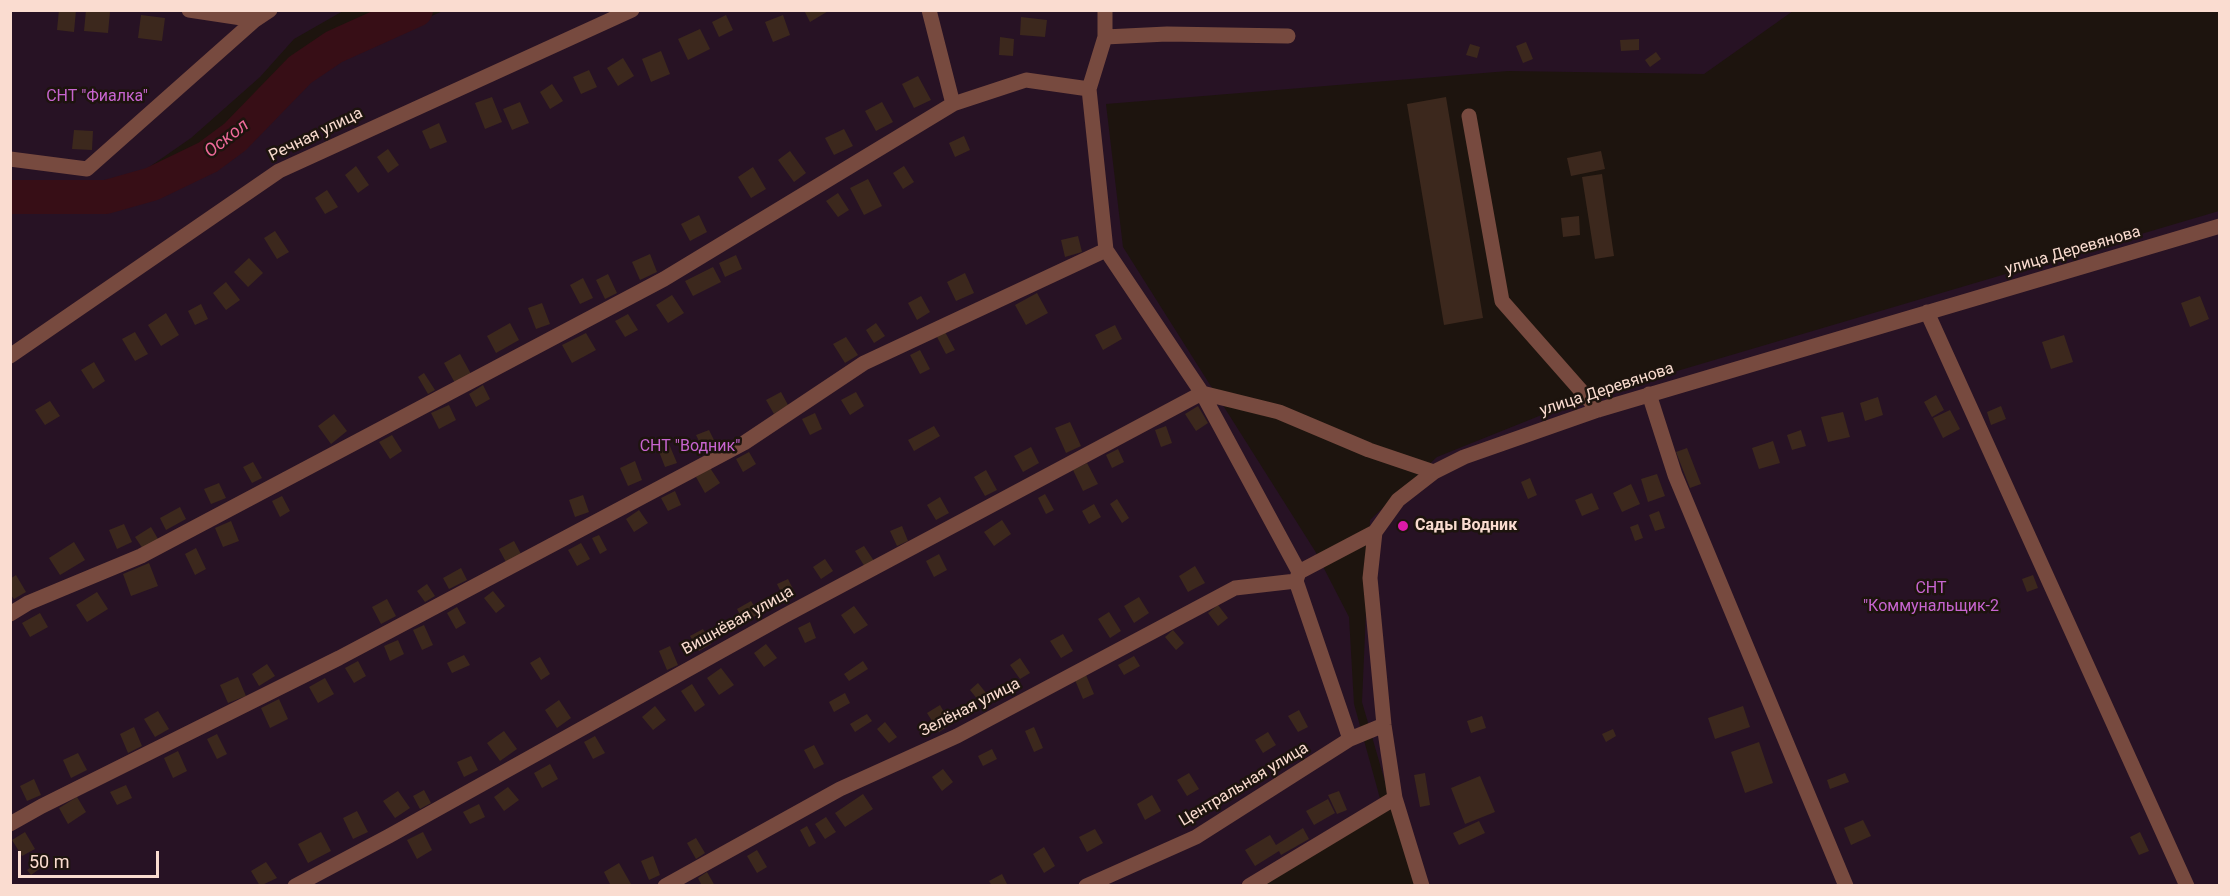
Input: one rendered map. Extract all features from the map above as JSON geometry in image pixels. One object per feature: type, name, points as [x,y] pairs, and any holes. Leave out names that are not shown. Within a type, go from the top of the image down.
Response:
[{"type":"street","points":[[189,10],[255,20]]},
{"type":"street","points":[[10,159],[87,169],[255,20],[270,10]]},
{"type":"street","name":"Речная улица","points":[[10,356],[279,171],[632,10]]},
{"type":"street","points":[[929,10],[952,104]]},
{"type":"street","points":[[1105,10],[1105,37],[1089,89],[1106,250],[1202,393],[1297,577],[1350,739]]},
{"type":"street","points":[[1105,37],[1167,34],[1288,36]]},
{"type":"street","points":[[10,614],[28,603],[141,556],[205,524],[664,279],[952,104],[1026,80],[1089,89]]},
{"type":"street","points":[[1469,116],[1502,301],[1598,410]]},
{"type":"street","name":"улица Деревянова","points":[[1422,885],[1395,798],[1384,725],[1370,578],[1375,532],[1398,500],[1434,472],[1464,457],[1598,410],[2220,226]]},
{"type":"street","points":[[10,824],[339,658],[744,443],[864,363],[1106,250]]},
{"type":"street","points":[[1927,312],[2187,885]]},
{"type":"street","points":[[1202,393],[1279,412],[1369,450],[1434,472]]},
{"type":"street","name":"Вишнёвая улица","points":[[295,885],[389,836],[784,616],[1202,393]]},
{"type":"street","points":[[1649,394],[1675,475],[1846,885]]},
{"type":"street","points":[[1297,577],[1375,532]]},
{"type":"street","name":"Зелёная улица","points":[[665,885],[840,789],[957,736],[1235,588],[1297,577]]},
{"type":"street","name":"Центральная улица","points":[[1086,885],[1196,837],[1350,739],[1384,725]]},
{"type":"street","points":[[1249,885],[1395,798]]},
{"type":"green space","name":"СНТ \"Фиалка\"","points":[[10,11],[343,11],[294,39],[260,77],[191,138],[106,197],[11,197]]},
{"type":"green space","name":"СНТ \"Водник\"","points":[[443,11],[1793,11],[1704,74],[1508,71],[1106,104],[1123,247],[1315,551],[1349,617],[1354,704],[1381,802],[1255,885],[11,886],[11,211],[108,213],[154,196],[211,170],[339,56]]},
{"type":"green space","name":"СНТ \"Коммунальщик-2","points":[[2219,211],[2219,885],[1428,885],[1392,806],[1362,702],[1370,520],[1437,457],[1579,400]]},
{"type":"building","points":[[59,10],[76,10],[74,32],[57,30]]},
{"type":"building","points":[[86,10],[110,12],[108,33],[84,31]]},
{"type":"building","points":[[804,10],[830,10],[810,22]]},
{"type":"building","points":[[141,15],[165,18],[162,41],[138,38]]},
{"type":"building","points":[[726,15],[733,30],[719,37],[712,22]]},
{"type":"building","points":[[783,15],[790,35],[773,42],[765,22]]},
{"type":"building","points":[[1021,17],[1047,20],[1045,37],[1020,35]]},
{"type":"building","points":[[700,29],[710,49],[688,60],[678,39]]},
{"type":"building","points":[[1000,37],[1014,39],[1013,56],[999,55]]},
{"type":"building","points":[[1639,39],[1639,50],[1621,51],[1620,40]]},
{"type":"building","points":[[1526,42],[1533,59],[1523,63],[1516,46]]},
{"type":"building","points":[[1470,44],[1480,47],[1477,58],[1466,55]]},
{"type":"building","points":[[661,51],[670,74],[651,82],[642,59]]},
{"type":"building","points":[[1656,52],[1661,59],[1650,67],[1645,60]]},
{"type":"building","points":[[623,58],[634,76],[618,86],[607,68]]},
{"type":"building","points":[[589,70],[597,87],[581,94],[573,77]]},
{"type":"building","points":[[918,76],[931,100],[914,108],[902,84]]},
{"type":"building","points":[[552,84],[563,101],[550,109],[540,92]]},
{"type":"building","points":[[492,97],[502,122],[485,129],[475,103]]},
{"type":"building","points":[[1446,97],[1483,318],[1444,325],[1407,104]]},
{"type":"building","points":[[520,102],[529,123],[512,130],[503,109]]},
{"type":"building","points":[[882,102],[893,122],[876,131],[865,111]]},
{"type":"building","points":[[439,123],[447,142],[430,149],[422,131]]},
{"type":"building","points":[[844,129],[853,146],[834,155],[825,138]]},
{"type":"building","points":[[74,130],[93,131],[92,150],[72,149]]},
{"type":"building","points":[[964,136],[970,150],[955,157],[949,143]]},
{"type":"building","points":[[388,149],[399,165],[388,173],[377,157]]},
{"type":"building","points":[[790,151],[806,173],[794,182],[778,160]]},
{"type":"building","points":[[1601,151],[1605,169],[1571,176],[1567,158]]},
{"type":"building","points":[[356,166],[369,185],[358,193],[345,175]]},
{"type":"building","points":[[904,166],[914,182],[903,189],[893,173]]},
{"type":"building","points":[[753,167],[766,189],[751,198],[738,177]]},
{"type":"building","points":[[1602,174],[1614,256],[1595,259],[1582,177]]},
{"type":"building","points":[[868,179],[882,206],[864,215],[850,188]]},
{"type":"building","points":[[327,190],[338,207],[325,214],[315,198]]},
{"type":"building","points":[[838,193],[849,210],[838,217],[826,201]]},
{"type":"building","points":[[699,215],[707,232],[690,241],[681,224]]},
{"type":"building","points":[[1579,216],[1580,235],[1563,237],[1561,218]]},
{"type":"building","points":[[275,231],[289,252],[277,259],[264,238]]},
{"type":"building","points":[[1078,236],[1082,252],[1065,257],[1061,240]]},
{"type":"building","points":[[650,254],[657,272],[640,280],[632,262]]},
{"type":"building","points":[[736,255],[742,269],[725,277],[719,263]]},
{"type":"building","points":[[249,258],[263,273],[248,287],[234,272]]},
{"type":"building","points":[[713,267],[721,282],[693,296],[685,281]]},
{"type":"building","points":[[965,273],[974,293],[956,301],[947,282]]},
{"type":"building","points":[[608,274],[617,293],[605,299],[596,280]]},
{"type":"building","points":[[583,278],[593,298],[580,304],[570,285]]},
{"type":"building","points":[[226,282],[240,300],[226,310],[213,293]]},
{"type":"building","points":[[1037,293],[1048,313],[1026,325],[1015,305]]},
{"type":"building","points":[[672,295],[684,313],[668,323],[656,305]]},
{"type":"building","points":[[921,296],[930,312],[917,320],[908,303]]},
{"type":"building","points":[[2200,296],[2209,319],[2190,327],[2181,303]]},
{"type":"building","points":[[542,303],[550,324],[536,329],[528,308]]},
{"type":"building","points":[[201,304],[208,319],[195,325],[188,311]]},
{"type":"building","points":[[166,313],[179,335],[161,346],[148,325]]},
{"type":"building","points":[[628,314],[638,330],[625,337],[615,321]]},
{"type":"building","points":[[510,323],[519,340],[496,353],[487,336]]},
{"type":"building","points":[[876,323],[885,336],[874,343],[866,330]]},
{"type":"building","points":[[1115,325],[1122,339],[1103,350],[1095,335]]},
{"type":"building","points":[[135,332],[148,354],[135,361],[122,339]]},
{"type":"building","points":[[945,332],[955,350],[946,354],[937,337]]},
{"type":"building","points":[[586,333],[596,350],[572,363],[562,345]]},
{"type":"building","points":[[2064,335],[2073,362],[2051,369],[2042,342]]},
{"type":"building","points":[[846,337],[858,355],[845,363],[833,344]]},
{"type":"building","points":[[920,350],[930,369],[920,374],[910,355]]},
{"type":"building","points":[[460,354],[471,374],[455,383],[444,363]]},
{"type":"building","points":[[94,362],[105,381],[93,389],[81,370]]},
{"type":"building","points":[[424,373],[435,390],[428,394],[418,377]]},
{"type":"building","points":[[483,385],[490,399],[476,407],[469,394]]},
{"type":"building","points":[[781,392],[788,405],[774,414],[766,400]]},
{"type":"building","points":[[856,392],[864,406],[850,415],[841,400]]},
{"type":"building","points":[[1936,395],[1944,410],[1932,417],[1924,402]]},
{"type":"building","points":[[1878,397],[1883,415],[1865,421],[1860,403]]},
{"type":"building","points":[[50,401],[60,416],[45,425],[35,410]]},
{"type":"building","points":[[449,405],[456,420],[439,429],[431,413]]},
{"type":"building","points":[[1198,406],[1208,423],[1196,431],[1185,414]]},
{"type":"building","points":[[2001,406],[2006,419],[1991,425],[1987,412]]},
{"type":"building","points":[[1950,410],[1960,429],[1943,438],[1933,418]]},
{"type":"building","points":[[1843,412],[1850,437],[1828,442],[1821,417]]},
{"type":"building","points":[[815,413],[822,429],[810,435],[802,419]]},
{"type":"building","points":[[334,414],[347,431],[331,444],[318,426]]},
{"type":"building","points":[[1070,422],[1081,446],[1066,453],[1055,428]]},
{"type":"building","points":[[934,426],[940,436],[914,451],[908,440]]},
{"type":"building","points":[[1166,426],[1172,443],[1161,447],[1155,430]]},
{"type":"building","points":[[709,430],[715,442],[702,447],[696,435]]},
{"type":"building","points":[[1801,430],[1806,446],[1792,450],[1787,435]]},
{"type":"building","points":[[392,435],[402,451],[390,459],[379,442]]},
{"type":"building","points":[[1773,441],[1780,463],[1759,469],[1752,448]]},
{"type":"building","points":[[669,444],[677,463],[665,467],[658,449]]},
{"type":"building","points":[[1031,447],[1039,463],[1023,472],[1014,456]]},
{"type":"building","points":[[1687,448],[1701,484],[1690,488],[1676,452]]},
{"type":"building","points":[[1118,449],[1124,462],[1112,468],[1106,455]]},
{"type":"building","points":[[749,452],[756,464],[743,472],[736,459]]},
{"type":"building","points":[[635,461],[642,480],[628,486],[620,468]]},
{"type":"building","points":[[253,462],[262,478],[252,483],[243,467]]},
{"type":"building","points":[[1087,463],[1098,484],[1083,491],[1073,470]]},
{"type":"building","points":[[710,468],[720,483],[705,493],[696,477]]},
{"type":"building","points":[[986,470],[997,490],[985,496],[974,477]]},
{"type":"building","points":[[1657,474],[1665,496],[1648,502],[1641,479]]},
{"type":"building","points":[[1530,478],[1537,495],[1528,499],[1521,482]]},
{"type":"building","points":[[219,483],[226,498],[211,504],[204,489]]},
{"type":"building","points":[[1631,484],[1640,504],[1622,512],[1613,493]]},
{"type":"building","points":[[675,491],[681,505],[668,511],[661,498]]},
{"type":"building","points":[[1592,493],[1599,509],[1582,516],[1575,500]]},
{"type":"building","points":[[1045,494],[1054,510],[1046,514],[1038,498]]},
{"type":"building","points":[[583,495],[589,512],[575,517],[569,500]]},
{"type":"building","points":[[282,496],[290,511],[280,517],[272,501]]},
{"type":"building","points":[[940,497],[949,513],[936,520],[927,505]]},
{"type":"building","points":[[1117,499],[1129,518],[1122,523],[1110,504]]},
{"type":"building","points":[[1094,504],[1101,517],[1089,524],[1082,511]]},
{"type":"building","points":[[180,507],[186,519],[166,530],[160,518]]},
{"type":"building","points":[[639,510],[648,523],[634,532],[626,519]]},
{"type":"building","points":[[1659,511],[1665,528],[1655,531],[1649,515]]},
{"type":"building","points":[[1002,520],[1011,534],[994,546],[984,532]]},
{"type":"building","points":[[231,521],[239,541],[223,547],[215,528]]},
{"type":"building","points":[[124,524],[132,542],[117,549],[109,530]]},
{"type":"building","points":[[1638,524],[1643,538],[1635,541],[1630,527]]},
{"type":"building","points":[[902,526],[908,541],[897,546],[890,531]]},
{"type":"building","points":[[151,527],[158,539],[143,549],[135,537]]},
{"type":"building","points":[[599,535],[607,550],[600,554],[592,538]]},
{"type":"building","points":[[514,541],[521,554],[506,562],[499,549]]},
{"type":"building","points":[[74,542],[85,560],[60,575],[49,558]]},
{"type":"building","points":[[581,543],[590,559],[577,566],[568,550]]},
{"type":"building","points":[[864,546],[874,561],[865,567],[855,551]]},
{"type":"building","points":[[196,548],[206,569],[195,575],[185,554]]},
{"type":"building","points":[[939,554],[947,570],[934,577],[926,561]]},
{"type":"building","points":[[825,559],[833,571],[821,579],[813,567]]},
{"type":"building","points":[[149,563],[158,586],[131,596],[123,574]]},
{"type":"building","points":[[1195,566],[1205,583],[1188,592],[1179,576]]},
{"type":"building","points":[[461,568],[467,580],[449,589],[443,578]]},
{"type":"building","points":[[16,575],[26,592],[14,599],[10,594],[10,579]]},
{"type":"building","points":[[2033,575],[2038,588],[2027,592],[2022,579]]},
{"type":"building","points":[[788,579],[795,593],[784,598],[777,584]]},
{"type":"building","points":[[427,584],[435,596],[425,602],[417,591]]},
{"type":"building","points":[[493,591],[505,606],[496,613],[484,598]]},
{"type":"building","points":[[97,592],[108,609],[87,622],[76,605]]},
{"type":"building","points":[[1139,597],[1149,613],[1134,623],[1124,606]]},
{"type":"building","points":[[387,599],[396,616],[381,624],[372,607]]},
{"type":"building","points":[[751,601],[759,614],[744,622],[737,609]]},
{"type":"building","points":[[1218,605],[1228,618],[1218,626],[1208,613]]},
{"type":"building","points":[[854,606],[868,625],[854,634],[841,615]]},
{"type":"building","points":[[457,607],[466,623],[456,629],[447,613]]},
{"type":"building","points":[[1109,612],[1121,631],[1110,638],[1098,619]]},
{"type":"building","points":[[40,613],[48,627],[30,637],[22,623]]},
{"type":"building","points":[[810,622],[816,638],[805,643],[798,628]]},
{"type":"building","points":[[424,625],[433,645],[422,650],[413,630]]},
{"type":"building","points":[[703,629],[711,644],[699,651],[690,636]]},
{"type":"building","points":[[1173,630],[1184,643],[1176,650],[1165,637]]},
{"type":"building","points":[[1063,634],[1073,651],[1061,658],[1050,641]]},
{"type":"building","points":[[398,640],[404,654],[390,661],[384,646]]},
{"type":"building","points":[[766,644],[777,658],[764,667],[754,653]]},
{"type":"building","points":[[670,646],[678,665],[667,670],[659,651]]},
{"type":"building","points":[[464,655],[470,665],[452,673],[447,663]]},
{"type":"building","points":[[1134,656],[1140,666],[1124,675],[1118,665]]},
{"type":"building","points":[[540,657],[550,674],[541,680],[530,663]]},
{"type":"building","points":[[1020,658],[1030,673],[1020,679],[1010,665]]},
{"type":"building","points":[[358,661],[366,676],[354,683],[345,668]]},
{"type":"building","points":[[863,661],[868,669],[849,681],[844,674]]},
{"type":"building","points":[[267,664],[275,676],[259,686],[252,674]]},
{"type":"building","points":[[721,668],[734,685],[719,695],[707,678]]},
{"type":"building","points":[[1086,675],[1094,694],[1083,699],[1075,680]]},
{"type":"building","points":[[238,677],[246,696],[228,703],[220,685]]},
{"type":"building","points":[[325,678],[334,694],[318,703],[309,687]]},
{"type":"building","points":[[978,683],[991,699],[982,705],[970,690]]},
{"type":"building","points":[[692,684],[705,705],[695,712],[681,691]]},
{"type":"building","points":[[845,693],[850,703],[834,712],[829,702]]},
{"type":"building","points":[[279,699],[288,719],[270,728],[261,708]]},
{"type":"building","points":[[559,700],[571,718],[557,728],[545,710]]},
{"type":"building","points":[[940,705],[951,724],[939,732],[927,713]]},
{"type":"building","points":[[655,706],[666,720],[653,730],[642,717]]},
{"type":"building","points":[[1743,706],[1750,727],[1715,739],[1708,718]]},
{"type":"building","points":[[1299,710],[1308,727],[1298,732],[1288,716]]},
{"type":"building","points":[[158,711],[169,729],[155,737],[144,719]]},
{"type":"building","points":[[867,714],[872,721],[855,732],[850,724]]},
{"type":"building","points":[[1482,716],[1486,728],[1471,733],[1467,721]]},
{"type":"building","points":[[885,722],[897,737],[889,743],[877,729]]},
{"type":"building","points":[[134,727],[142,746],[128,753],[120,734]]},
{"type":"building","points":[[1034,727],[1043,748],[1034,752],[1025,731]]},
{"type":"building","points":[[1613,729],[1616,736],[1606,742],[1602,734]]},
{"type":"building","points":[[504,731],[517,749],[500,761],[487,743]]},
{"type":"building","points":[[1268,732],[1276,745],[1263,753],[1255,740]]},
{"type":"building","points":[[217,734],[227,754],[217,759],[207,739]]},
{"type":"building","points":[[595,736],[605,753],[593,759],[584,742]]},
{"type":"building","points":[[1759,742],[1773,783],[1745,793],[1731,752]]},
{"type":"building","points":[[814,745],[824,764],[814,769],[804,750]]},
{"type":"building","points":[[992,749],[997,759],[983,766],[978,756]]},
{"type":"building","points":[[178,751],[187,771],[173,778],[164,758]]},
{"type":"building","points":[[78,753],[87,770],[71,778],[63,760]]},
{"type":"building","points":[[471,756],[478,770],[464,777],[457,762]]},
{"type":"building","points":[[550,764],[558,779],[542,788],[534,773]]},
{"type":"building","points":[[943,769],[953,782],[942,791],[932,777]]},
{"type":"building","points":[[1189,773],[1199,789],[1187,796],[1177,780]]},
{"type":"building","points":[[1425,773],[1430,805],[1420,807],[1414,775]]},
{"type":"building","points":[[1845,773],[1849,782],[1830,789],[1827,780]]},
{"type":"building","points":[[1480,776],[1495,812],[1465,824],[1451,788]]},
{"type":"building","points":[[34,779],[41,795],[27,801],[20,786]]},
{"type":"building","points":[[126,785],[132,798],[117,805],[110,792]]},
{"type":"building","points":[[508,787],[519,800],[504,811],[494,797]]},
{"type":"building","points":[[424,790],[431,803],[420,809],[413,796]]},
{"type":"building","points":[[398,791],[410,808],[395,818],[383,801]]},
{"type":"building","points":[[1339,791],[1347,810],[1337,814],[1328,795]]},
{"type":"building","points":[[863,794],[873,809],[845,827],[835,813]]},
{"type":"building","points":[[1152,795],[1161,811],[1145,820],[1137,804]]},
{"type":"building","points":[[77,797],[86,812],[68,824],[59,808]]},
{"type":"building","points":[[1328,799],[1335,813],[1314,825],[1306,811]]},
{"type":"building","points":[[479,804],[485,817],[470,824],[463,812]]},
{"type":"building","points":[[357,811],[368,832],[353,839],[343,818]]},
{"type":"building","points":[[826,817],[836,832],[825,839],[815,824]]},
{"type":"building","points":[[1863,820],[1871,836],[1851,845],[1844,828]]},
{"type":"building","points":[[1479,821],[1485,833],[1459,845],[1453,833]]},
{"type":"building","points":[[807,826],[816,843],[809,847],[800,830]]},
{"type":"building","points":[[1303,828],[1309,839],[1281,855],[1279,851],[1255,866],[1245,850],[1270,835],[1276,845]]},
{"type":"building","points":[[1095,829],[1103,843],[1087,852],[1079,837]]},
{"type":"building","points":[[25,832],[35,849],[22,856],[12,840]]},
{"type":"building","points":[[321,832],[331,851],[308,863],[298,844]]},
{"type":"building","points":[[423,832],[432,850],[417,859],[407,840]]},
{"type":"building","points":[[2140,832],[2149,851],[2139,855],[2130,837]]},
{"type":"building","points":[[696,838],[705,853],[696,859],[687,843]]},
{"type":"building","points":[[1044,847],[1055,866],[1044,873],[1033,854]]},
{"type":"building","points":[[757,850],[767,867],[757,873],[747,856]]},
{"type":"building","points":[[653,856],[660,875],[649,880],[641,861]]},
{"type":"building","points":[[42,860],[45,865],[31,875],[27,870]]},
{"type":"building","points":[[266,862],[277,878],[260,886],[251,871]]},
{"type":"building","points":[[619,863],[631,884],[629,886],[611,886],[604,872]]},
{"type":"building","points":[[707,872],[715,886],[702,886],[698,878]]},
{"type":"building","points":[[1002,874],[1008,886],[992,886],[989,881]]},
{"type":"waterway","name":"Оскол","points":[[10,197],[106,197],[152,184],[208,157],[235,137],[300,70],[334,47],[416,10]]},
{"type":"place","name":"Сады Водник","points":[[1403,526]]}]
